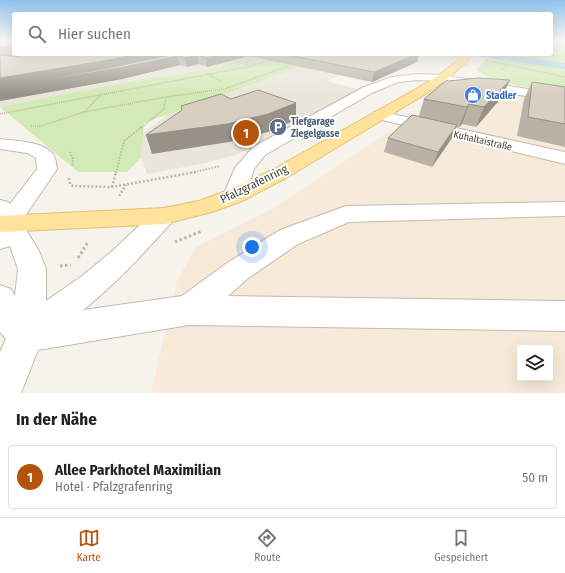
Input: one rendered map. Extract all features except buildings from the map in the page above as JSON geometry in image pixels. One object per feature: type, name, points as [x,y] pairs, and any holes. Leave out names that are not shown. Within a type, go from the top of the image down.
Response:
[{"type":"main road","name":"Pfalzgrafenring","points":[[2,224],[164,216],[204,207],[234,196],[279,174],[442,78],[465,58]]},
{"type":"street","points":[[234,196],[245,168],[259,151],[368,90],[396,79],[407,77],[442,78],[565,99]]},
{"type":"street","name":"Kuhaltaistraße","points":[[379,115],[565,158]]},
{"type":"street","points":[[0,144],[32,148],[45,156],[47,169],[42,178],[2,224],[26,251],[32,269],[32,284],[26,335],[1,393]]},
{"type":"street","points":[[189,310],[237,272],[289,237],[346,214],[565,209]]},
{"type":"street","points":[[26,335],[93,285],[164,216]]},
{"type":"street","points":[[0,299],[10,319],[26,335]]},
{"type":"street","points":[[26,335],[189,310],[565,316]]},
{"type":"path","points":[[249,58],[245,65],[252,66]]},
{"type":"path","points":[[0,114],[252,66],[272,58]]},
{"type":"path","points":[[27,127],[41,126],[84,112],[166,97],[224,89],[294,64]]},
{"type":"path","points":[[507,64],[565,77]]},
{"type":"path","points":[[207,74],[221,81]]},
{"type":"path","points":[[84,112],[101,95]]},
{"type":"path","points":[[166,97],[164,109],[124,141],[112,188],[207,170],[259,151]]},
{"type":"shaded area","points":[[0,58],[238,58],[222,67],[132,81],[0,107]]},
{"type":"shaded area","points":[[313,58],[380,58],[326,81],[372,93],[238,154],[206,163],[147,174],[141,158],[143,133],[177,108]]},
{"type":"shaded area","points":[[470,92],[511,94],[565,103],[565,393],[151,393],[177,281],[196,247],[274,208],[445,95]]},
{"type":"green space","points":[[238,58],[322,59],[144,123],[141,158],[127,172],[78,172],[0,107],[132,81],[222,67]]},
{"type":"green space","points":[[488,58],[565,58],[565,92],[531,88],[507,83],[495,80],[476,70]]},
{"type":"water","points":[[491,58],[530,58],[565,63],[565,69]]},
{"type":"place","name":"Stadler","points":[[473,95]]},
{"type":"place","name":"Tiefgarage Ziegelgasse","points":[[278,127]]},
{"type":"place","name":"Allee Parkhotel Maximilian","points":[[246,133]]}]
